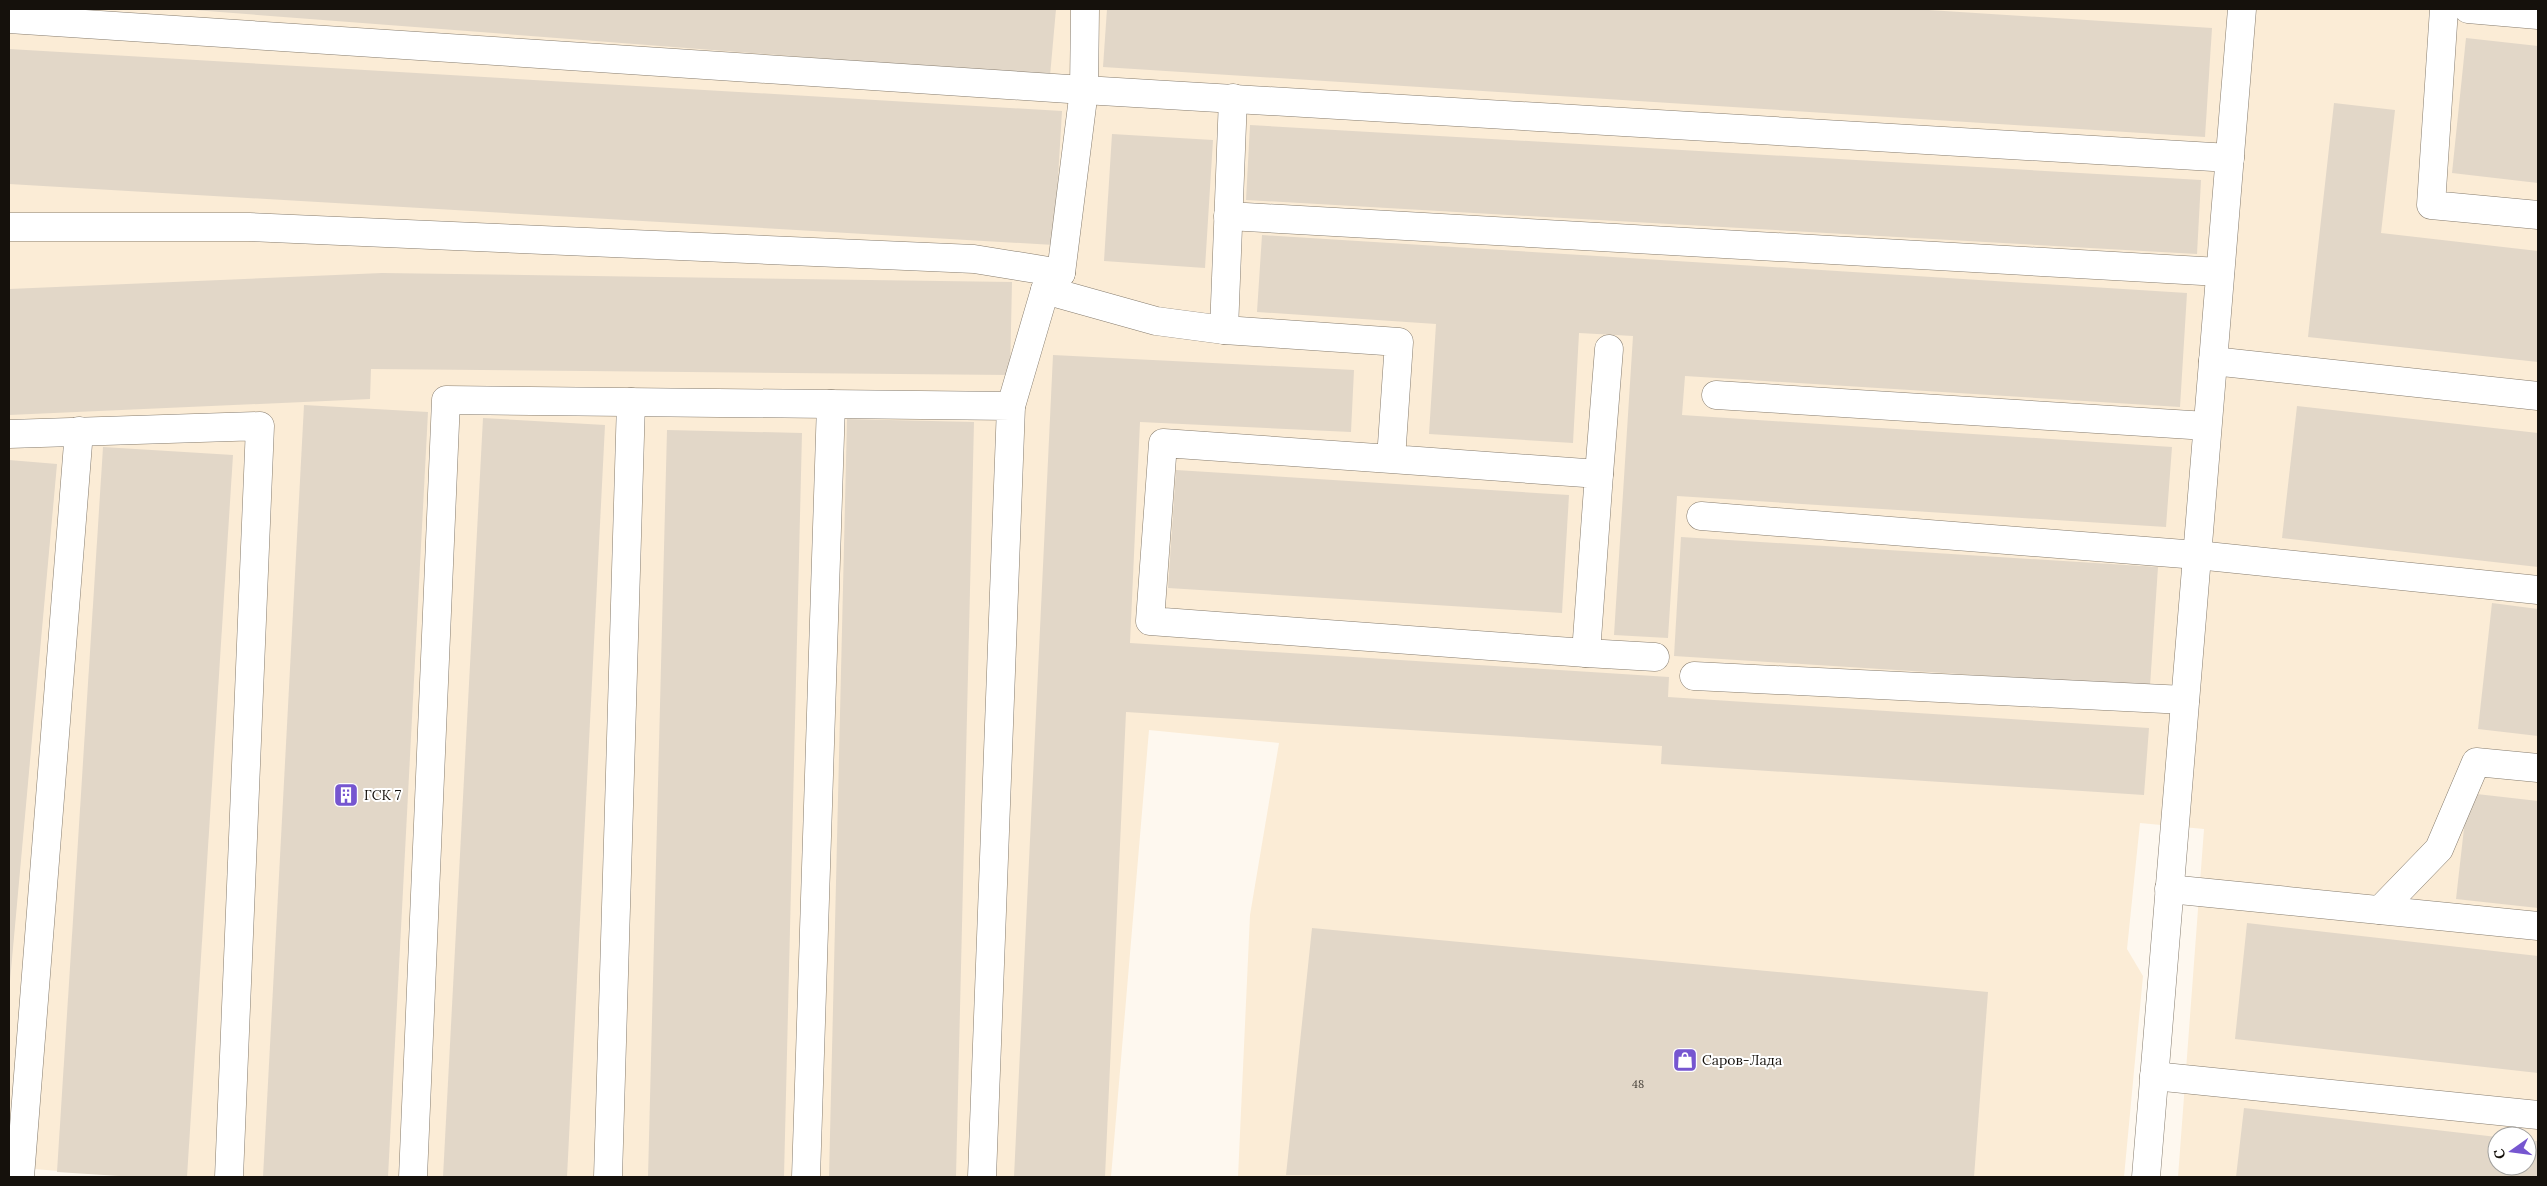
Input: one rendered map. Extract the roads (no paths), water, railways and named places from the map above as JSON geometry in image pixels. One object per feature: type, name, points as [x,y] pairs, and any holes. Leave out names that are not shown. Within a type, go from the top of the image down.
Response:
[{"type":"lane","points":[[982,1177],[1011,406],[1053,282],[1084,90],[1085,9]]},
{"type":"lane","points":[[2146,1177],[2242,9]]},
{"type":"lane","points":[[2444,9],[2431,205],[2538,215]]},
{"type":"lane","points":[[2468,9],[2538,15]]},
{"type":"lane","points":[[9,19],[1084,90],[2230,158]]},
{"type":"lane","points":[[1224,330],[1234,98]]},
{"type":"lane","points":[[1228,216],[2220,272]]},
{"type":"lane","points":[[9,227],[248,227],[964,258],[1053,282],[1156,321],[1224,330],[1399,342],[1391,459]]},
{"type":"lane","points":[[1586,653],[1609,349]]},
{"type":"lane","points":[[2212,361],[2538,396]]},
{"type":"lane","points":[[1716,395],[2207,426]]},
{"type":"lane","points":[[413,1177],[446,400],[1011,406]]},
{"type":"lane","points":[[608,1177],[630,402]]},
{"type":"lane","points":[[806,1177],[831,404]]},
{"type":"lane","points":[[9,434],[260,426],[229,1177]]},
{"type":"lane","points":[[20,1177],[79,431]]},
{"type":"lane","points":[[1600,474],[1163,443],[1150,621],[1655,657]]},
{"type":"lane","points":[[1701,516],[2197,555],[2538,590]]},
{"type":"lane","points":[[1694,676],[2185,700]]},
{"type":"lane","points":[[2380,910],[2439,849],[2476,762],[2538,768]]},
{"type":"lane","points":[[2169,889],[2538,926]]},
{"type":"lane","points":[[2154,1076],[2538,1115]]},
{"type":"place","name":"ГСК 7","points":[[346,795]]},
{"type":"place","name":"Саров-Лада","points":[[1685,1060]]}]
